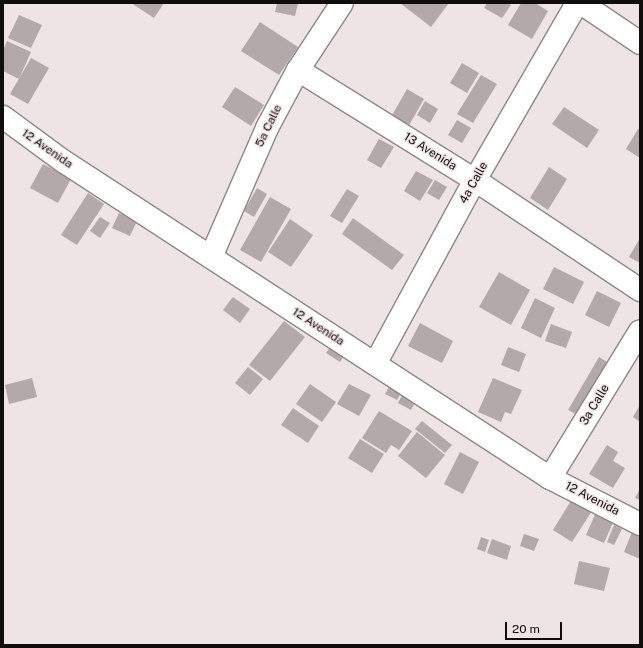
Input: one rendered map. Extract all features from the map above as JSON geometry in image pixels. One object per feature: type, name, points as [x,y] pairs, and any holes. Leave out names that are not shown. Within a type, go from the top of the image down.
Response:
[{"type":"street","name":"5a Calle","points":[[211,257],[267,128],[298,70],[342,3]]},
{"type":"street","name":"4a Calle","points":[[376,364],[475,180],[577,3]]},
{"type":"street","points":[[582,3],[640,42]]},
{"type":"street","name":"13 Avenida","points":[[298,70],[475,180],[640,290]]},
{"type":"street","name":"12 Avenida","points":[[3,117],[63,161],[550,478],[640,524]]},
{"type":"street","name":"3a Calle","points":[[550,478],[640,331]]},
{"type":"building","points":[[131,3],[164,3],[154,18]]},
{"type":"building","points":[[277,3],[298,3],[295,16],[275,12]]},
{"type":"building","points":[[400,3],[449,3],[431,27]]},
{"type":"building","points":[[487,3],[508,3],[511,5],[502,18],[484,8]]},
{"type":"building","points":[[521,3],[535,3],[548,11],[532,39],[508,25]]},
{"type":"building","points":[[19,15],[42,25],[31,48],[8,38]]},
{"type":"building","points":[[260,22],[298,47],[279,75],[241,51]]},
{"type":"building","points":[[7,41],[31,52],[19,79],[3,71],[3,50]]},
{"type":"building","points":[[31,58],[49,68],[28,104],[10,94]]},
{"type":"building","points":[[462,63],[479,73],[467,93],[450,83]]},
{"type":"building","points":[[481,75],[497,84],[473,123],[457,114]]},
{"type":"building","points":[[235,87],[264,105],[251,126],[222,107]]},
{"type":"building","points":[[407,89],[424,99],[408,127],[391,117]]},
{"type":"building","points":[[425,101],[438,109],[430,123],[417,115]]},
{"type":"building","points":[[564,107],[599,130],[587,148],[552,124]]},
{"type":"building","points":[[457,120],[471,128],[462,143],[448,135]]},
{"type":"building","points":[[638,129],[640,130],[640,158],[626,149]]},
{"type":"building","points":[[379,139],[394,147],[381,168],[367,160]]},
{"type":"building","points":[[43,164],[71,179],[58,203],[30,188]]},
{"type":"building","points":[[549,167],[567,179],[548,210],[530,198]]},
{"type":"building","points":[[416,171],[433,180],[420,201],[404,191]]},
{"type":"building","points":[[435,180],[447,187],[439,200],[427,193]]},
{"type":"building","points":[[257,188],[267,194],[254,217],[244,211]]},
{"type":"building","points":[[347,189],[359,196],[342,223],[330,216]]},
{"type":"building","points":[[88,193],[104,204],[77,245],[61,235]]},
{"type":"building","points":[[270,197],[291,209],[261,262],[240,250]]},
{"type":"building","points":[[119,213],[137,221],[130,236],[112,228]]},
{"type":"building","points":[[100,217],[110,223],[100,238],[90,231]]},
{"type":"building","points":[[353,218],[404,255],[392,270],[342,234]]},
{"type":"building","points":[[290,219],[313,235],[291,267],[268,252]]},
{"type":"building","points":[[640,238],[640,263],[629,257]]},
{"type":"building","points":[[554,267],[584,282],[573,304],[543,289]]},
{"type":"building","points":[[499,272],[530,290],[511,325],[479,307]]},
{"type":"building","points":[[597,291],[621,303],[609,327],[585,315]]},
{"type":"building","points":[[233,297],[250,309],[240,323],[223,310]]},
{"type":"building","points":[[535,298],[555,308],[541,338],[521,328]]},
{"type":"building","points":[[284,321],[305,337],[270,381],[249,365]]},
{"type":"building","points":[[420,323],[453,341],[442,363],[408,346]]},
{"type":"building","points":[[551,324],[572,332],[566,348],[545,341]]},
{"type":"building","points":[[331,346],[345,354],[340,362],[326,353]]},
{"type":"building","points":[[508,347],[526,354],[519,372],[501,365]]},
{"type":"building","points":[[599,357],[609,363],[579,416],[568,410]]},
{"type":"building","points":[[248,367],[263,379],[250,395],[235,383]]},
{"type":"building","points":[[32,378],[37,397],[9,404],[5,385]]},
{"type":"building","points":[[493,378],[522,390],[511,414],[505,412],[501,422],[478,412]]},
{"type":"building","points":[[310,384],[336,402],[322,422],[296,404]]},
{"type":"building","points":[[349,384],[371,395],[359,416],[337,404]]},
{"type":"building","points":[[390,385],[402,391],[397,400],[385,394]]},
{"type":"building","points":[[404,391],[417,398],[411,410],[398,403]]},
{"type":"building","points":[[640,405],[640,422],[633,417]]},
{"type":"building","points":[[293,408],[319,426],[308,443],[281,425]]},
{"type":"building","points":[[379,411],[412,431],[399,450],[391,445],[386,453],[362,438]]},
{"type":"building","points":[[422,421],[452,445],[445,453],[415,429]]},
{"type":"building","points":[[417,432],[445,455],[426,478],[398,456]]},
{"type":"building","points":[[360,439],[384,454],[372,473],[348,458]]},
{"type":"building","points":[[607,445],[618,452],[613,461],[625,468],[613,488],[589,474]]},
{"type":"building","points":[[460,452],[479,462],[463,494],[444,484]]},
{"type":"building","points":[[640,489],[640,500],[635,498]]},
{"type":"building","points":[[572,499],[592,511],[572,542],[553,530]]},
{"type":"building","points":[[597,510],[615,518],[604,543],[586,535]]},
{"type":"building","points":[[614,525],[622,529],[614,545],[607,542]]},
{"type":"building","points":[[632,532],[640,536],[640,559],[624,552]]},
{"type":"building","points":[[524,534],[539,539],[534,551],[520,546]]},
{"type":"building","points":[[481,537],[489,540],[485,552],[477,549]]},
{"type":"building","points":[[492,539],[511,546],[507,560],[487,553]]},
{"type":"building","points":[[579,561],[610,568],[604,591],[574,584]]}]
